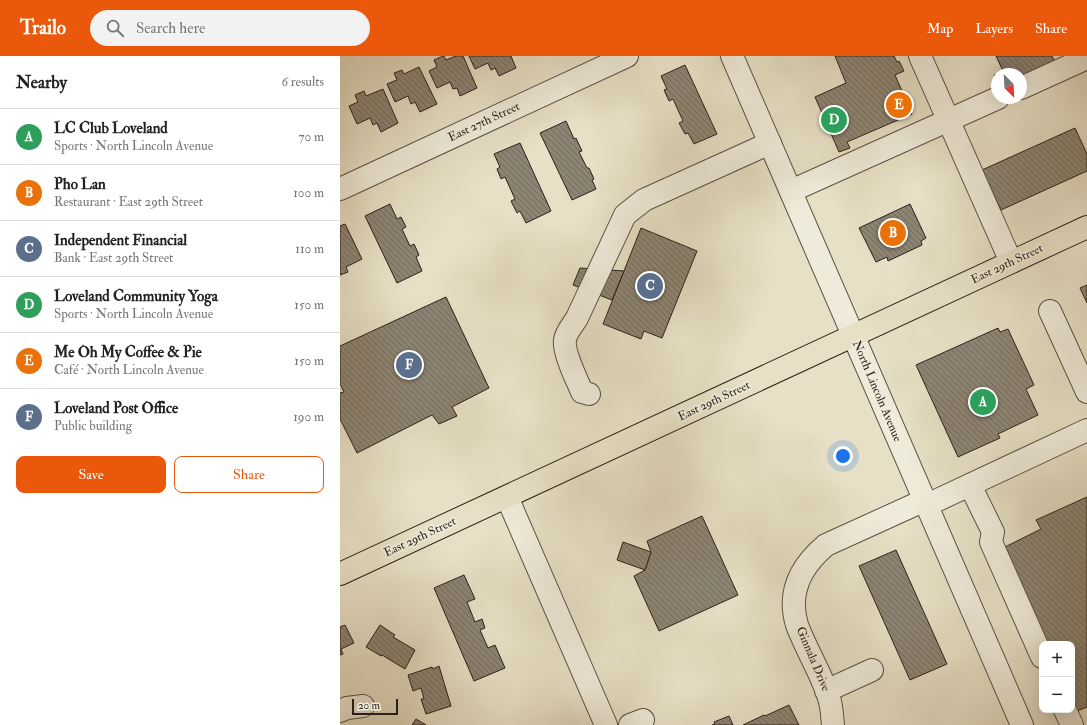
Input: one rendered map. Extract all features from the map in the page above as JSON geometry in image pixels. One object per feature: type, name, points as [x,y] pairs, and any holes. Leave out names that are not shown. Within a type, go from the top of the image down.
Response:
[{"type":"main road","name":"East 29th Street","points":[[340,574],[854,336],[1087,226]]},
{"type":"street","name":"North Lincoln Avenue","points":[[732,56],[1022,725]]},
{"type":"street","points":[[920,56],[1011,262]]},
{"type":"street","name":"East 27th Street","points":[[340,189],[624,57]]},
{"type":"street","points":[[1027,85],[1087,58]]},
{"type":"street","points":[[791,191],[991,101]]},
{"type":"street","points":[[589,394],[582,392],[564,348],[565,338],[577,318],[625,215],[644,200],[770,143]]},
{"type":"street","points":[[1050,311],[1087,392]]},
{"type":"street","name":"Ginnala Drive","points":[[834,725],[829,697],[797,625],[793,603],[794,592],[798,580],[808,562],[826,545],[970,485],[1087,430]]},
{"type":"street","points":[[970,485],[993,532],[991,542],[1039,650]]},
{"type":"street","points":[[507,496],[606,725]]},
{"type":"street","points":[[826,691],[872,670]]},
{"type":"street","points":[[340,711],[347,708],[363,706]]},
{"type":"street","points":[[1066,713],[1072,725]]},
{"type":"building","points":[[443,56],[446,60],[456,56],[463,56],[477,88],[460,96],[457,88],[453,89],[450,82],[437,88],[429,71],[437,67],[434,60]]},
{"type":"building","points":[[469,56],[511,56],[516,68],[499,76],[495,68],[491,70],[488,63],[475,69]]},
{"type":"building","points":[[835,56],[894,56],[897,62],[899,61],[904,71],[895,75],[912,114],[847,142],[850,148],[839,152],[815,97],[846,83]]},
{"type":"building","points":[[996,56],[1052,56],[1055,62],[1027,74],[1027,68],[1002,68]]},
{"type":"building","points":[[685,65],[717,134],[694,144],[688,133],[685,134],[679,123],[683,121],[673,99],[669,101],[664,90],[667,89],[661,76]]},
{"type":"building","points":[[419,67],[437,104],[420,112],[415,102],[411,104],[408,96],[395,102],[387,84],[397,80],[394,73],[402,70],[404,74]]},
{"type":"building","points":[[383,89],[398,123],[381,132],[377,123],[373,125],[370,118],[357,124],[349,106],[358,102],[355,95],[364,91],[366,96]]},
{"type":"building","points":[[566,121],[574,139],[576,138],[582,151],[579,152],[587,168],[589,168],[594,179],[592,180],[596,189],[572,200],[540,133]]},
{"type":"building","points":[[1075,128],[1087,154],[1087,171],[1001,210],[982,170]]},
{"type":"building","points":[[520,143],[551,211],[526,223],[520,211],[517,213],[511,201],[515,199],[505,177],[501,179],[497,169],[500,167],[494,154]]},
{"type":"building","points":[[390,204],[397,219],[401,217],[406,227],[402,229],[410,246],[414,244],[419,255],[416,257],[422,271],[397,283],[365,216]]},
{"type":"building","points":[[910,204],[926,238],[921,241],[922,245],[888,261],[887,257],[876,262],[859,228]]},
{"type":"building","points":[[345,224],[362,259],[346,267],[348,272],[340,275],[340,226]]},
{"type":"building","points":[[641,228],[697,251],[662,338],[644,331],[641,339],[603,324]]},
{"type":"building","points":[[580,268],[624,271],[612,300],[573,285]]},
{"type":"building","points":[[1087,285],[1087,303],[1080,288]]},
{"type":"building","points":[[446,297],[489,388],[452,407],[457,416],[439,424],[432,415],[357,453],[340,419],[340,393],[344,392],[340,384],[340,346]]},
{"type":"building","points":[[998,328],[1000,332],[1008,329],[1034,385],[1026,389],[1038,415],[998,434],[1000,438],[958,457],[916,365]]},
{"type":"building","points":[[1087,497],[1087,707],[1075,712],[1075,641],[1041,641],[999,550],[1041,529],[1036,520]]},
{"type":"building","points":[[702,516],[738,595],[659,631],[634,576],[645,570],[651,552],[647,541]]},
{"type":"building","points":[[623,542],[651,552],[645,570],[617,560]]},
{"type":"building","points":[[896,550],[947,664],[910,680],[859,566]]},
{"type":"building","points":[[464,575],[475,599],[467,602],[475,622],[482,619],[485,628],[480,630],[488,648],[495,645],[505,668],[474,681],[434,588]]},
{"type":"building","points":[[345,625],[354,643],[341,649],[343,654],[340,655],[340,627]]},
{"type":"building","points":[[380,625],[395,635],[393,637],[415,650],[405,669],[366,647]]},
{"type":"building","points":[[439,666],[451,706],[426,714],[421,699],[424,699],[421,688],[413,691],[408,675],[432,667],[433,669]]},
{"type":"building","points":[[789,705],[799,725],[743,725],[764,715],[765,716]]},
{"type":"building","points":[[729,716],[733,725],[712,725],[715,724],[714,722]]},
{"type":"building","points":[[416,719],[426,725],[412,725]]},
{"type":"place","name":"Me Oh My Coffee & Pie","points":[[899,105]]},
{"type":"place","name":"Loveland Community Yoga","points":[[834,120]]},
{"type":"place","name":"Pho Lan","points":[[893,233]]},
{"type":"place","name":"Independent Financial","points":[[650,286]]},
{"type":"place","name":"Loveland Post Office","points":[[409,365]]},
{"type":"place","name":"LC Club Loveland","points":[[983,402]]}]
